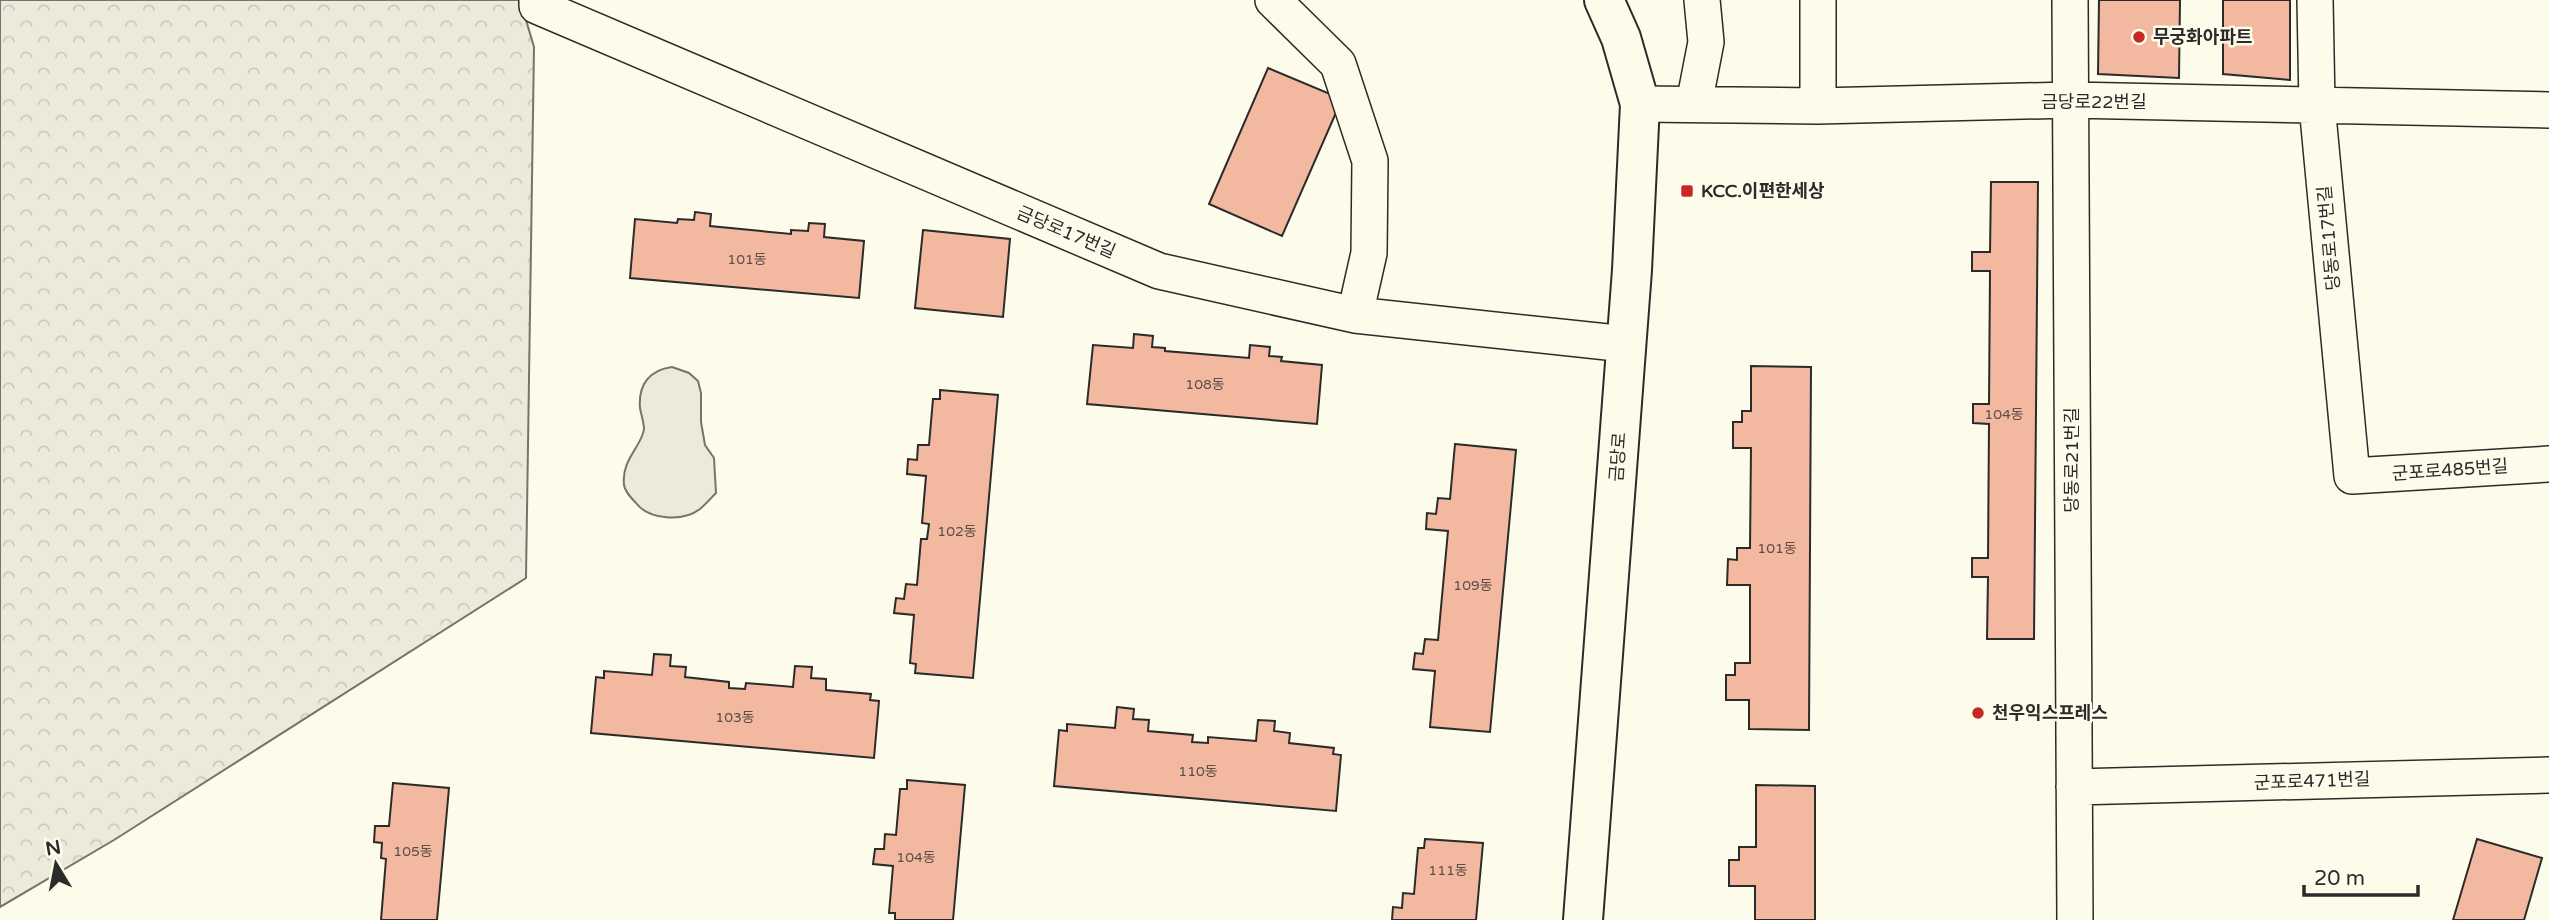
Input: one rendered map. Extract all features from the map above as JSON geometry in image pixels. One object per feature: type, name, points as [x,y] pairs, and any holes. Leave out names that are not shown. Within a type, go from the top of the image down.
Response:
[{"type":"street","points":[[1273,0],[1338,64],[1370,161],[1369,253],[1355,316]]},
{"type":"street","name":"금당로","points":[[1583,920],[1632,270],[1640,104],[1621,38],[1604,0]]},
{"type":"street","points":[[1694,104],[1706,42],[1702,0]]},
{"type":"street","points":[[1818,0],[1818,106]]},
{"type":"street","name":"당동로21번길","points":[[2070,0],[2075,920]]},
{"type":"street","name":"당동로17번길","points":[[2315,0],[2317,105],[2352,477]]},
{"type":"street","name":"금당로17번길","points":[[537,3],[1159,271],[1355,316],[1626,344]]},
{"type":"street","name":"금당로22번길","points":[[1640,104],[1818,106],[2070,100],[2549,110]]},
{"type":"street","name":"군포로485번길","points":[[2352,477],[2549,464]]},
{"type":"street","name":"군포로471번길","points":[[2074,787],[2549,775]]},
{"type":"green space","points":[[0,0],[520,0],[534,47],[526,578],[114,840],[0,907]]},
{"type":"green space","points":[[672,367],[689,373],[698,381],[705,445],[714,458],[716,493],[693,513],[666,517],[642,509],[626,490],[624,476],[628,461],[644,429],[640,408],[643,385],[657,371]]},
{"type":"building","name":"무궁화아파트","points":[[2099,0],[2180,0],[2179,78],[2098,74]]},
{"type":"building","name":"무궁화아파트","points":[[2223,0],[2290,0],[2290,80],[2223,74]]},
{"type":"building","points":[[1268,68],[1342,99],[1282,236],[1209,204]]},
{"type":"building","points":[[1991,182],[2038,182],[2034,639],[1987,639],[1988,577],[1972,577],[1972,558],[1988,558],[1989,424],[1973,423],[1973,404],[1989,404],[1990,271],[1972,271],[1972,252],[1990,252]]},
{"type":"building","points":[[695,212],[711,214],[710,226],[791,234],[791,230],[808,231],[809,223],[825,224],[824,237],[864,241],[859,298],[630,278],[635,219],[677,223],[678,219],[694,220]]},
{"type":"building","points":[[923,230],[1010,239],[1003,317],[915,308]]},
{"type":"building","points":[[1134,334],[1153,336],[1152,347],[1165,348],[1165,351],[1249,358],[1250,345],[1270,347],[1269,356],[1282,357],[1281,361],[1322,365],[1317,424],[1087,404],[1093,345],[1133,348]]},
{"type":"building","points":[[1751,366],[1811,367],[1809,730],[1749,729],[1749,700],[1726,700],[1726,675],[1735,675],[1735,663],[1750,663],[1750,585],[1727,585],[1728,559],[1737,560],[1737,548],[1750,548],[1751,448],[1733,448],[1733,422],[1742,422],[1742,411],[1751,411]]},
{"type":"building","points":[[940,390],[998,395],[973,678],[915,673],[916,664],[910,663],[914,615],[894,613],[896,598],[904,599],[906,584],[917,585],[921,539],[927,539],[929,524],[922,523],[926,476],[907,474],[908,459],[917,460],[918,445],[929,445],[933,399],[940,399]]},
{"type":"building","points":[[1455,444],[1516,450],[1490,732],[1430,727],[1435,671],[1413,669],[1415,653],[1423,654],[1425,639],[1438,640],[1448,531],[1426,529],[1427,513],[1436,514],[1438,498],[1450,499]]},
{"type":"building","points":[[654,654],[671,655],[670,666],[686,667],[685,677],[729,682],[729,688],[745,689],[746,683],[793,687],[795,666],[812,667],[811,678],[826,679],[826,690],[871,694],[870,700],[879,701],[874,758],[591,733],[596,677],[604,678],[604,671],[652,675]]},
{"type":"building","points":[[1117,707],[1134,709],[1133,719],[1149,720],[1148,731],[1193,735],[1192,742],[1208,743],[1208,737],[1256,741],[1258,720],[1275,721],[1274,731],[1290,733],[1289,743],[1334,748],[1333,754],[1341,755],[1336,811],[1054,786],[1059,730],[1067,731],[1067,724],[1115,728]]},
{"type":"building","points":[[907,780],[965,785],[953,920],[895,920],[895,913],[889,913],[893,866],[873,864],[875,849],[884,849],[885,834],[896,835],[900,789],[907,789]]},
{"type":"building","points":[[393,783],[449,788],[437,920],[381,920],[386,859],[381,858],[382,843],[374,842],[375,826],[389,826]]},
{"type":"building","points":[[1756,785],[1815,786],[1815,920],[1755,920],[1755,886],[1729,886],[1729,860],[1739,860],[1739,847],[1756,847]]},
{"type":"building","points":[[1425,839],[1483,843],[1476,920],[1392,920],[1393,907],[1402,908],[1403,893],[1414,894],[1418,848],[1424,848]]},
{"type":"building","points":[[2477,839],[2542,858],[2524,920],[2453,920]]},
{"type":"place","name":"무궁화아파트","points":[[2139,37]]},
{"type":"place","name":"KCC.이편한세상","points":[[1687,191]]},
{"type":"place","name":"천우익스프레스","points":[[1978,713]]}]
